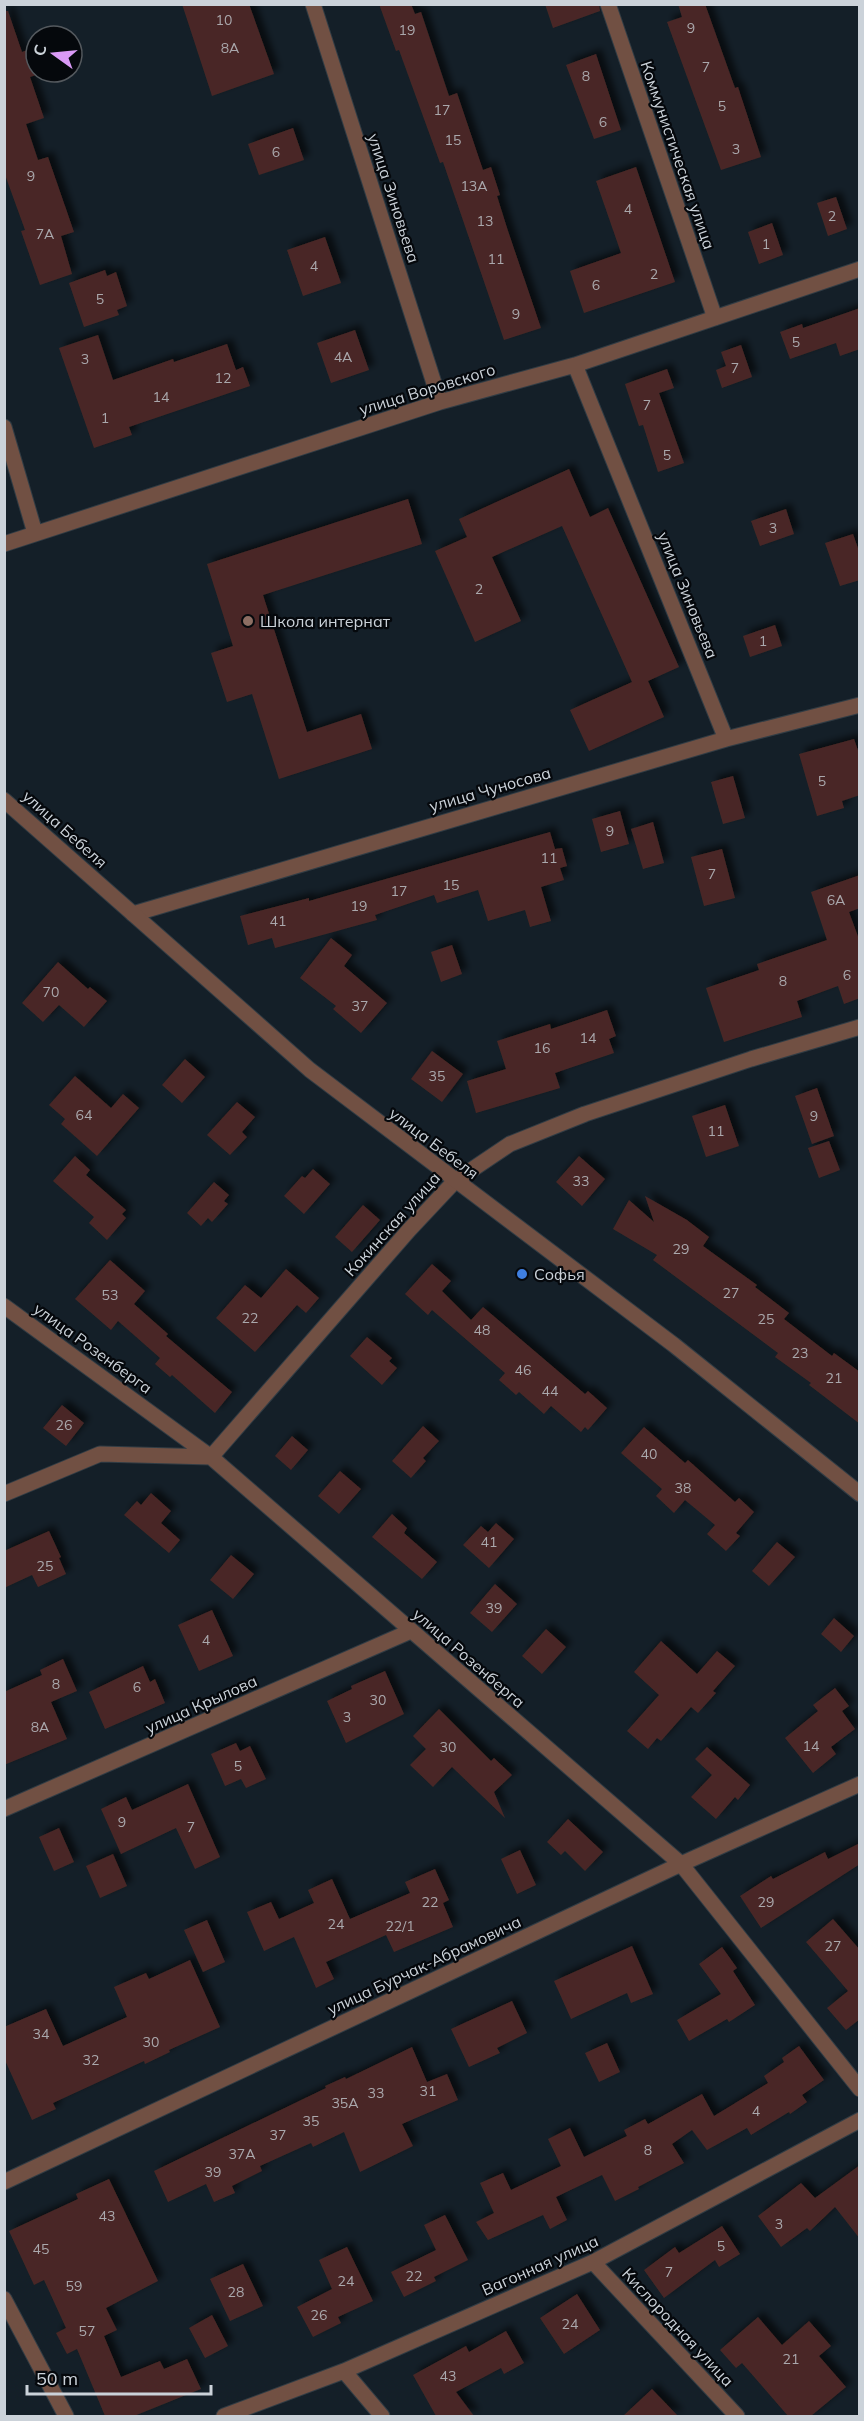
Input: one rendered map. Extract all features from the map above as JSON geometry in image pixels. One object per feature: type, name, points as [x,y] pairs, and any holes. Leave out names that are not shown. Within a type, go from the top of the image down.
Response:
[{"type":"street","name":"улица Зиновьева","points":[[313,4],[440,402]]},
{"type":"street","name":"Коммунистическая улица","points":[[608,4],[715,318]]},
{"type":"street","name":"улица Воровского","points":[[4,544],[440,402],[575,365],[860,269]]},
{"type":"street","name":"улица Зиновьева","points":[[575,365],[726,739]]},
{"type":"street","points":[[4,427],[35,533]]},
{"type":"street","name":"улица Чуносова","points":[[133,914],[726,739],[860,705]]},
{"type":"street","name":"улица Бебеля","points":[[4,800],[310,1071],[674,1345],[860,1494]]},
{"type":"street","name":"Кокинская улица","points":[[210,1457],[409,1230],[455,1181],[510,1144],[585,1114],[750,1059],[860,1027]]},
{"type":"street","name":"улица Розенберга","points":[[4,1306],[210,1457],[681,1864],[860,2089]]},
{"type":"street","points":[[4,1494],[100,1454],[210,1457]]},
{"type":"street","name":"улица Крылова","points":[[4,1809],[411,1631]]},
{"type":"street","name":"улица Бурчак-Абрамовича","points":[[4,2182],[681,1864],[860,1784]]},
{"type":"street","name":"Вагонная улица","points":[[224,2416],[344,2371],[593,2262],[860,2120]]},
{"type":"street","name":"Кислородная улица","points":[[593,2262],[737,2416]]},
{"type":"street","points":[[4,2299],[66,2416]]},
{"type":"street","points":[[344,2371],[382,2416]]},
{"type":"building","points":[[182,4],[249,4],[274,74],[212,96]]},
{"type":"building","points":[[379,4],[411,4],[415,14],[421,12],[449,96],[457,93],[483,170],[491,167],[500,195],[497,196],[541,328],[504,340],[443,162],[440,163],[399,50],[396,51]]},
{"type":"building","points":[[545,4],[599,4],[600,11],[553,28]]},
{"type":"building","points":[[678,4],[705,4],[735,88],[738,87],[761,157],[721,170],[667,22],[682,17]]},
{"type":"building","points":[[4,11],[8,11],[22,52],[24,51],[24,84],[32,84],[44,118],[26,124],[38,160],[48,157],[74,232],[61,236],[72,274],[40,285],[21,231],[25,230],[4,172]]},
{"type":"building","points":[[596,54],[621,130],[594,139],[566,65]]},
{"type":"building","points":[[293,128],[304,160],[259,175],[248,144]]},
{"type":"building","points":[[636,167],[675,282],[584,313],[570,271],[621,253],[596,181]]},
{"type":"building","points":[[836,197],[847,229],[828,236],[817,203]]},
{"type":"building","points":[[772,223],[783,255],[759,264],[748,232]]},
{"type":"building","points":[[325,237],[341,283],[303,296],[287,250]]},
{"type":"building","points":[[105,270],[107,276],[116,272],[127,306],[117,310],[119,315],[84,327],[69,283]]},
{"type":"building","points":[[860,308],[860,349],[840,356],[836,343],[790,359],[780,332],[802,324],[803,328]]},
{"type":"building","points":[[355,330],[369,370],[331,383],[317,343]]},
{"type":"building","points":[[98,335],[113,380],[173,359],[174,362],[227,344],[236,370],[243,367],[250,386],[129,427],[132,435],[94,448],[59,348]]},
{"type":"building","points":[[741,345],[752,377],[722,388],[716,370],[726,366],[721,352]]},
{"type":"building","points":[[667,369],[674,388],[659,393],[684,463],[658,472],[643,425],[639,426],[625,384]]},
{"type":"building","points":[[569,469],[590,517],[608,508],[679,667],[648,681],[664,717],[589,751],[570,710],[632,682],[562,526],[492,557],[521,621],[475,642],[435,551],[467,537],[459,519]]},
{"type":"building","name":"Школа интернат","points":[[408,499],[422,544],[263,595],[307,732],[361,714],[372,749],[279,779],[252,694],[227,702],[211,653],[233,646],[207,564]]},
{"type":"building","points":[[786,509],[794,534],[760,546],[751,521]]},
{"type":"building","points":[[853,534],[860,554],[860,580],[840,586],[825,543]]},
{"type":"building","points":[[775,625],[782,646],[750,657],[743,636]]},
{"type":"building","points":[[854,739],[860,756],[860,795],[842,801],[844,808],[817,816],[799,754]]},
{"type":"building","points":[[733,776],[745,818],[723,824],[711,782]]},
{"type":"building","points":[[620,811],[629,844],[601,852],[592,819]]},
{"type":"building","points":[[653,822],[664,863],[643,869],[631,829]]},
{"type":"building","points":[[550,832],[555,849],[562,848],[567,866],[560,868],[564,880],[541,887],[551,921],[530,927],[525,910],[488,921],[478,890],[437,903],[434,895],[375,915],[377,920],[275,948],[272,938],[248,945],[240,916],[309,898],[309,901]]},
{"type":"building","points":[[722,849],[735,898],[704,906],[691,857]]},
{"type":"building","points":[[860,875],[860,908],[849,912],[860,942],[860,998],[844,1004],[838,986],[797,1001],[802,1017],[724,1042],[706,988],[759,970],[757,964],[827,940],[811,892]]},
{"type":"building","points":[[331,938],[352,955],[344,966],[387,1003],[361,1033],[333,1009],[336,1006],[300,978]]},
{"type":"building","points":[[452,945],[462,974],[441,982],[431,952]]},
{"type":"building","points":[[58,962],[88,989],[90,987],[107,1001],[84,1027],[59,1005],[43,1022],[22,1003]]},
{"type":"building","points":[[607,1010],[616,1036],[609,1039],[614,1053],[555,1073],[560,1088],[476,1113],[467,1081],[506,1069],[497,1041],[550,1024],[551,1029]]},
{"type":"building","points":[[432,1051],[463,1074],[442,1102],[411,1079]]},
{"type":"building","points":[[185,1059],[205,1077],[182,1103],[162,1085]]},
{"type":"building","points":[[75,1076],[111,1108],[123,1094],[139,1108],[97,1156],[61,1124],[65,1119],[49,1105]]},
{"type":"building","points":[[817,1088],[834,1136],[812,1144],[795,1096]]},
{"type":"building","points":[[237,1102],[255,1117],[242,1132],[247,1137],[230,1155],[207,1135]]},
{"type":"building","points":[[725,1105],[739,1146],[706,1157],[692,1116]]},
{"type":"building","points":[[829,1141],[840,1170],[819,1178],[808,1148]]},
{"type":"building","points":[[75,1156],[90,1170],[86,1175],[126,1210],[122,1214],[126,1218],[107,1240],[89,1223],[94,1217],[53,1181]]},
{"type":"building","points":[[579,1156],[605,1179],[582,1206],[556,1182]]},
{"type":"building","points":[[313,1169],[330,1184],[304,1214],[284,1196],[302,1176],[305,1178]]},
{"type":"building","points":[[214,1182],[229,1195],[224,1201],[228,1204],[212,1222],[208,1218],[201,1226],[187,1213]]},
{"type":"building","points":[[645,1196],[687,1220],[709,1237],[703,1246],[757,1285],[755,1287],[789,1313],[784,1319],[832,1356],[834,1353],[860,1372],[860,1424],[809,1385],[811,1383],[775,1357],[778,1353],[653,1260],[657,1255],[613,1229],[629,1200],[654,1222]]},
{"type":"building","points":[[363,1205],[380,1220],[352,1252],[335,1237]]},
{"type":"building","points":[[110,1260],[145,1291],[134,1304],[168,1334],[166,1336],[232,1392],[215,1413],[172,1375],[170,1377],[155,1364],[160,1358],[118,1321],[111,1330],[75,1299]]},
{"type":"building","points":[[432,1264],[451,1281],[442,1291],[471,1320],[483,1307],[585,1394],[588,1391],[607,1408],[588,1430],[585,1427],[581,1432],[551,1406],[544,1414],[519,1392],[516,1395],[499,1380],[505,1373],[432,1310],[428,1315],[405,1294]]},
{"type":"building","points":[[286,1269],[319,1298],[306,1313],[297,1305],[255,1352],[216,1318],[245,1285],[261,1298]]},
{"type":"building","points":[[367,1337],[392,1358],[389,1361],[397,1368],[382,1385],[350,1356]]},
{"type":"building","points":[[62,1405],[84,1423],[66,1446],[43,1428]]},
{"type":"building","points":[[423,1426],[439,1441],[423,1458],[426,1461],[411,1478],[392,1461]]},
{"type":"building","points":[[644,1427],[685,1463],[688,1460],[735,1502],[739,1498],[754,1512],[736,1533],[740,1536],[726,1551],[707,1534],[715,1525],[685,1500],[674,1513],[656,1496],[662,1489],[621,1453]]},
{"type":"building","points":[[292,1436],[308,1450],[291,1470],[275,1456]]},
{"type":"building","points":[[340,1471],[361,1489],[339,1514],[318,1496]]},
{"type":"building","points":[[151,1493],[171,1511],[161,1523],[180,1540],[169,1553],[124,1515],[137,1501],[141,1505]]},
{"type":"building","points":[[392,1514],[407,1528],[404,1533],[437,1562],[422,1579],[372,1537]]},
{"type":"building","points":[[496,1523],[514,1539],[489,1568],[463,1545],[481,1526],[488,1532]]},
{"type":"building","points":[[49,1531],[66,1574],[38,1587],[32,1575],[4,1588],[4,1551]]},
{"type":"building","points":[[777,1542],[795,1557],[769,1586],[752,1571]]},
{"type":"building","points":[[231,1555],[254,1574],[233,1599],[210,1580]]},
{"type":"building","points":[[495,1584],[517,1604],[492,1632],[470,1613]]},
{"type":"building","points":[[212,1610],[233,1656],[199,1671],[178,1625]]},
{"type":"building","points":[[834,1618],[854,1636],[841,1652],[821,1634]]},
{"type":"building","points":[[546,1629],[566,1647],[542,1674],[522,1656]]},
{"type":"building","points":[[661,1641],[697,1674],[717,1651],[735,1666],[713,1691],[716,1693],[698,1713],[691,1707],[661,1741],[657,1738],[648,1749],[627,1731],[659,1695],[634,1672]]},
{"type":"building","points":[[63,1659],[77,1691],[51,1702],[67,1739],[4,1765],[4,1692],[42,1675],[40,1670]]},
{"type":"building","points":[[143,1666],[150,1682],[155,1679],[165,1703],[105,1729],[89,1692]]},
{"type":"building","points":[[385,1671],[404,1714],[346,1743],[327,1701],[352,1689],[351,1686]]},
{"type":"building","points":[[835,1688],[849,1706],[842,1711],[855,1729],[831,1747],[836,1754],[813,1773],[785,1738],[818,1711],[813,1705]]},
{"type":"building","points":[[439,1709],[491,1761],[494,1758],[512,1775],[494,1792],[505,1818],[452,1767],[433,1787],[410,1765],[426,1749],[413,1736]]},
{"type":"building","points":[[236,1743],[240,1751],[250,1746],[266,1779],[246,1788],[241,1779],[225,1786],[211,1754]]},
{"type":"building","points":[[707,1747],[750,1785],[738,1800],[735,1797],[716,1819],[691,1797],[712,1775],[695,1759]]},
{"type":"building","points":[[188,1784],[220,1857],[195,1869],[176,1828],[121,1854],[101,1809],[126,1797],[132,1810]]},
{"type":"building","points":[[568,1819],[603,1852],[585,1871],[565,1851],[561,1855],[547,1842]]},
{"type":"building","points":[[59,1828],[74,1862],[54,1871],[39,1837]]},
{"type":"building","points":[[860,1843],[860,1864],[761,1928],[740,1896],[771,1876],[773,1879],[825,1852],[828,1859]]},
{"type":"building","points":[[520,1850],[536,1885],[517,1894],[501,1859]]},
{"type":"building","points":[[113,1854],[127,1886],[100,1898],[86,1866]]},
{"type":"building","points":[[435,1869],[449,1900],[443,1903],[453,1927],[394,1952],[386,1935],[326,1962],[334,1979],[316,1988],[294,1937],[264,1951],[247,1912],[271,1902],[279,1919],[314,1903],[308,1890],[332,1879],[350,1919],[410,1893],[405,1882]]},
{"type":"building","points":[[833,1919],[860,1950],[860,2019],[846,2030],[827,2008],[848,1991],[806,1942]]},
{"type":"building","points":[[207,1920],[225,1962],[203,1972],[184,1930]]},
{"type":"building","points":[[632,1946],[653,1994],[631,2003],[627,1993],[571,2019],[554,1981]]},
{"type":"building","points":[[722,1947],[737,1968],[733,1971],[755,2005],[729,2022],[727,2019],[689,2041],[677,2020],[721,1994],[699,1964]]},
{"type":"building","points":[[190,1960],[220,2027],[169,2050],[170,2052],[145,2064],[144,2061],[53,2103],[56,2109],[32,2120],[4,2058],[4,2027],[46,2009],[63,2046],[127,2017],[114,1987],[146,1973],[149,1979]]},
{"type":"building","points":[[512,2001],[527,2033],[497,2048],[500,2053],[469,2067],[451,2029]]},
{"type":"building","points":[[607,2043],[620,2072],[599,2082],[585,2053]]},
{"type":"building","points":[[799,2046],[824,2080],[802,2095],[807,2102],[790,2114],[789,2112],[751,2135],[747,2128],[707,2150],[692,2130],[672,2144],[684,2163],[615,2201],[602,2175],[556,2197],[567,2220],[550,2229],[543,2215],[488,2240],[476,2222],[494,2213],[480,2183],[503,2173],[511,2190],[561,2166],[548,2139],[570,2128],[584,2157],[627,2136],[624,2130],[645,2119],[648,2124],[702,2094],[714,2116],[768,2083],[764,2076],[784,2062],[782,2058]]},
{"type":"building","points":[[412,2047],[427,2082],[447,2074],[458,2100],[402,2124],[413,2146],[360,2172],[344,2132],[313,2147],[311,2143],[260,2166],[262,2171],[232,2186],[235,2193],[214,2202],[206,2184],[168,2202],[154,2171],[326,2088],[325,2086],[345,2077],[346,2079]]},
{"type":"building","points":[[860,2165],[860,2239],[835,2207],[810,2231],[807,2228],[781,2247],[758,2216],[801,2183],[815,2198]]},
{"type":"building","points":[[109,2179],[158,2281],[106,2308],[117,2330],[104,2336],[121,2377],[160,2361],[164,2369],[187,2359],[201,2389],[134,2416],[105,2416],[77,2349],[67,2354],[56,2333],[66,2328],[44,2280],[34,2285],[9,2231],[78,2199],[76,2194]]},
{"type":"building","points":[[445,2215],[468,2260],[434,2277],[436,2281],[404,2297],[391,2272],[436,2250],[424,2225]]},
{"type":"building","points":[[722,2226],[740,2254],[719,2267],[715,2260],[664,2298],[644,2270],[675,2247],[679,2253]]},
{"type":"building","points":[[347,2247],[373,2301],[338,2317],[341,2323],[313,2337],[297,2307],[332,2289],[319,2260]]},
{"type":"building","points":[[243,2264],[263,2306],[230,2321],[210,2279]]},
{"type":"building","points":[[577,2294],[600,2330],[564,2354],[540,2318]]},
{"type":"building","points":[[212,2315],[228,2346],[205,2358],[189,2328]]},
{"type":"building","points":[[758,2317],[782,2345],[809,2321],[831,2346],[819,2356],[846,2387],[811,2416],[788,2416],[742,2363],[736,2368],[720,2350]]},
{"type":"building","points":[[506,2331],[524,2363],[504,2374],[501,2368],[456,2392],[474,2416],[436,2416],[413,2375],[466,2346],[469,2352]]},
{"type":"building","points":[[652,2389],[678,2416],[623,2416]]},
{"type":"place","name":"Школа интернат","points":[[248,621]]},
{"type":"place","name":"Софья","points":[[522,1274]]}]
